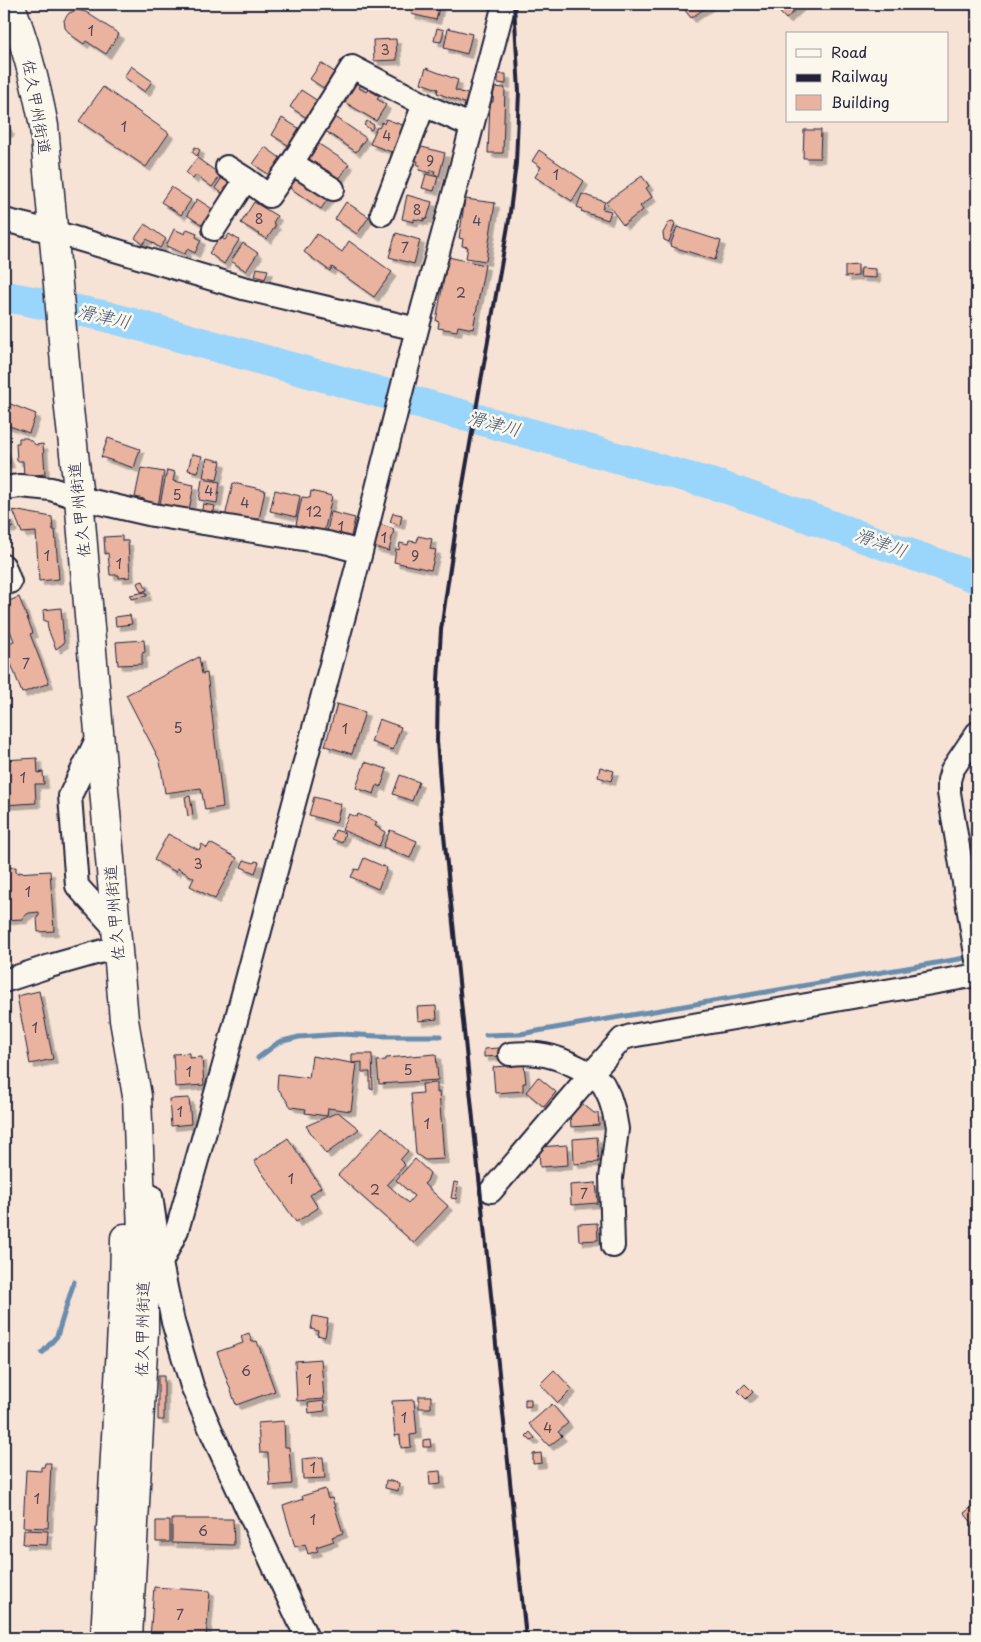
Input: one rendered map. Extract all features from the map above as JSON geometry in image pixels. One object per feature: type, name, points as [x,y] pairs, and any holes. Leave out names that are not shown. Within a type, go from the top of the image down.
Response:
[{"type":"main road","name":"佐久甲州街道","points":[[10,4],[27,51],[44,126],[68,409],[79,498],[116,938],[124,1020],[137,1096],[144,1330],[128,1638]]},
{"type":"main road","name":"佐久甲州街道","points":[[105,1638],[123,1310],[125,1227],[121,1099],[124,1020]]},
{"type":"street","points":[[161,1263],[177,1230],[201,1150],[361,552],[416,335],[504,4]]},
{"type":"street","points":[[227,167],[270,196],[352,67],[472,126]]},
{"type":"street","points":[[382,214],[424,104]]},
{"type":"street","points":[[292,163],[333,189]]},
{"type":"street","points":[[214,229],[246,179]]},
{"type":"street","points":[[5,219],[54,236],[416,335]]},
{"type":"street","points":[[4,488],[20,486],[51,489],[79,498],[154,515],[328,543],[361,552]]},
{"type":"street","points":[[976,952],[949,793],[949,780],[952,770],[977,732]]},
{"type":"street","points":[[4,981],[50,966],[116,938]]},
{"type":"street","points":[[491,1191],[622,1039],[977,975]]},
{"type":"street","points":[[510,1054],[528,1052],[548,1055],[570,1063],[591,1074],[603,1084],[614,1112],[617,1129],[611,1178],[613,1246]]},
{"type":"street","points":[[137,1096],[161,1263],[173,1322],[192,1386]]},
{"type":"street","points":[[125,1227],[159,1327],[192,1386],[306,1638]]},
{"type":"building","points":[[414,4],[440,4],[436,20],[411,14]]},
{"type":"building","points":[[680,4],[711,4],[691,18]]},
{"type":"building","points":[[772,4],[802,4],[786,19]]},
{"type":"building","points":[[77,10],[86,12],[119,34],[106,54],[86,41],[84,44],[65,28],[64,20],[69,13]]},
{"type":"building","points":[[437,28],[444,30],[441,42],[434,41]]},
{"type":"building","points":[[448,28],[472,34],[467,54],[444,48]]},
{"type":"building","points":[[396,39],[397,60],[374,61],[373,40]]},
{"type":"building","points":[[321,63],[339,75],[328,91],[310,79]]},
{"type":"building","points":[[131,66],[152,81],[145,92],[124,77]]},
{"type":"building","points":[[426,68],[458,80],[455,90],[470,95],[467,104],[437,93],[438,89],[421,83]]},
{"type":"building","points":[[498,74],[506,74],[506,84],[498,83]]},
{"type":"building","points":[[356,80],[361,84],[359,88],[366,92],[368,89],[379,96],[377,99],[386,105],[376,121],[343,101]]},
{"type":"building","points":[[103,87],[169,133],[146,167],[79,121]]},
{"type":"building","points":[[494,87],[505,88],[503,153],[488,153],[490,102],[493,102]]},
{"type":"building","points":[[301,90],[321,103],[310,120],[290,107]]},
{"type":"building","points":[[334,116],[366,138],[356,152],[324,130]]},
{"type":"building","points":[[282,118],[302,130],[291,147],[272,135]]},
{"type":"building","points":[[386,119],[405,126],[394,153],[370,144],[377,127],[379,128],[382,122],[384,124]]},
{"type":"building","points":[[4,121],[10,131],[4,135]]},
{"type":"building","points":[[367,121],[374,125],[371,130],[364,125]]},
{"type":"building","points":[[804,130],[821,130],[820,158],[803,158]]},
{"type":"building","points":[[316,142],[349,164],[339,179],[306,157]]},
{"type":"building","points":[[418,146],[445,153],[439,176],[434,174],[435,171],[431,170],[430,173],[419,170],[420,165],[417,165],[418,161],[415,161]]},
{"type":"building","points":[[195,147],[200,150],[197,156],[192,152]]},
{"type":"building","points":[[265,147],[283,160],[271,176],[253,164]]},
{"type":"building","points":[[539,150],[584,181],[572,201],[535,177],[541,167],[532,161]]},
{"type":"building","points":[[197,158],[221,175],[212,187],[196,175],[193,179],[186,173]]},
{"type":"building","points":[[297,171],[331,194],[321,209],[287,186]]},
{"type":"building","points":[[426,174],[438,177],[434,191],[422,188]]},
{"type":"building","points":[[223,176],[234,184],[225,195],[215,188]]},
{"type":"building","points":[[642,176],[649,186],[646,188],[652,197],[640,206],[643,210],[623,225],[606,202]]},
{"type":"building","points":[[171,187],[191,200],[181,215],[161,202]]},
{"type":"building","points":[[582,194],[605,202],[602,209],[611,211],[608,220],[581,211],[582,209],[577,207]]},
{"type":"building","points":[[407,195],[432,202],[427,219],[424,218],[424,221],[414,219],[414,222],[402,219]]},
{"type":"building","points":[[197,199],[217,212],[209,223],[205,221],[202,225],[187,215]]},
{"type":"building","points":[[465,199],[495,203],[486,261],[466,258],[468,247],[462,246],[463,239],[459,238]]},
{"type":"building","points":[[254,202],[277,216],[273,223],[276,225],[267,239],[241,223]]},
{"type":"building","points":[[346,202],[369,217],[357,234],[335,219]]},
{"type":"building","points":[[673,221],[675,224],[669,242],[664,240],[663,233],[669,222]]},
{"type":"building","points":[[145,224],[166,239],[160,248],[147,239],[143,244],[135,238]]},
{"type":"building","points":[[677,227],[721,241],[715,260],[670,246]]},
{"type":"building","points":[[174,229],[185,234],[187,229],[197,233],[196,237],[201,240],[195,253],[187,249],[185,254],[166,246]]},
{"type":"building","points":[[396,233],[420,240],[414,264],[389,257]]},
{"type":"building","points":[[229,234],[239,240],[224,264],[209,253],[220,237],[225,240]]},
{"type":"building","points":[[317,234],[342,252],[349,241],[392,272],[374,297],[332,267],[330,271],[304,252]]},
{"type":"building","points":[[243,243],[258,253],[246,271],[231,261]]},
{"type":"building","points":[[448,257],[485,265],[473,329],[458,326],[457,331],[438,328],[439,322],[436,321]]},
{"type":"building","points":[[858,265],[858,276],[845,277],[845,266]]},
{"type":"building","points":[[257,268],[268,270],[265,279],[255,276]]},
{"type":"building","points":[[861,268],[876,269],[876,278],[860,277]]},
{"type":"building","points":[[8,403],[36,414],[29,433],[4,424],[4,415]]},
{"type":"building","points":[[19,438],[27,438],[36,445],[43,444],[45,474],[24,476],[23,461],[17,461],[16,443],[19,443]]},
{"type":"building","points":[[108,438],[140,449],[134,468],[101,457]]},
{"type":"building","points":[[4,447],[10,463],[4,465]]},
{"type":"building","points":[[192,454],[202,456],[198,472],[188,470]]},
{"type":"building","points":[[207,458],[221,461],[217,480],[203,477]]},
{"type":"building","points":[[141,468],[164,472],[158,506],[143,503],[144,499],[135,497]]},
{"type":"building","points":[[167,470],[175,472],[173,481],[194,485],[189,510],[160,504]]},
{"type":"building","points":[[202,479],[220,482],[217,503],[199,500]]},
{"type":"building","points":[[233,483],[265,490],[258,524],[225,517]]},
{"type":"building","points":[[275,490],[300,496],[296,517],[270,511]]},
{"type":"building","points":[[311,491],[332,496],[324,533],[304,533],[305,527],[296,525],[302,497],[310,498]]},
{"type":"building","points":[[203,504],[215,506],[213,516],[201,514]]},
{"type":"building","points":[[13,510],[52,517],[53,530],[55,530],[59,579],[39,581],[36,532],[22,533]]},
{"type":"building","points":[[331,512],[355,518],[350,541],[326,536]]},
{"type":"building","points":[[393,513],[402,515],[400,525],[390,522]]},
{"type":"building","points":[[9,517],[13,527],[8,529],[4,519]]},
{"type":"building","points":[[379,524],[394,529],[389,551],[373,547]]},
{"type":"building","points":[[122,536],[122,541],[128,541],[130,577],[119,578],[119,575],[110,575],[108,553],[105,554],[104,537]]},
{"type":"building","points":[[418,536],[432,539],[430,549],[436,550],[431,570],[394,562],[396,549],[399,550],[400,543],[408,545],[409,541],[417,542]]},
{"type":"building","points":[[143,581],[147,590],[141,592],[137,583]]},
{"type":"building","points":[[146,592],[147,596],[131,599],[130,595]]},
{"type":"building","points":[[19,597],[33,633],[30,634],[49,683],[22,693],[4,645],[14,641],[4,615],[4,603]]},
{"type":"building","points":[[61,608],[64,643],[56,649],[47,621],[44,621],[43,610]]},
{"type":"building","points":[[130,615],[132,624],[116,626],[115,617]]},
{"type":"building","points":[[144,640],[145,652],[142,653],[142,664],[118,665],[116,642]]},
{"type":"building","points":[[199,657],[202,674],[207,673],[223,807],[205,810],[201,788],[165,793],[160,761],[126,695]]},
{"type":"building","points":[[337,704],[365,712],[352,754],[325,746]]},
{"type":"building","points":[[379,719],[401,727],[393,750],[371,742]]},
{"type":"building","points":[[37,758],[38,773],[43,772],[44,784],[35,784],[36,803],[4,805],[4,760]]},
{"type":"building","points":[[365,762],[387,769],[381,787],[377,785],[374,794],[356,788]]},
{"type":"building","points":[[600,767],[614,771],[611,781],[598,777]]},
{"type":"building","points":[[400,775],[419,782],[412,801],[393,794]]},
{"type":"building","points":[[190,796],[193,815],[188,816],[185,797]]},
{"type":"building","points":[[314,797],[341,804],[336,823],[309,815]]},
{"type":"building","points":[[349,814],[357,817],[358,814],[377,822],[375,826],[385,832],[379,846],[342,830]]},
{"type":"building","points":[[335,830],[345,833],[342,843],[332,839]]},
{"type":"building","points":[[390,830],[417,841],[410,858],[383,847]]},
{"type":"building","points":[[168,834],[199,850],[202,844],[207,848],[210,843],[237,858],[215,899],[190,886],[194,878],[177,868],[176,872],[154,860]]},
{"type":"building","points":[[364,858],[387,868],[378,889],[351,877],[355,869],[359,870]]},
{"type":"building","points":[[244,860],[254,863],[255,861],[259,862],[255,873],[241,867]]},
{"type":"building","points":[[16,867],[16,873],[50,871],[54,931],[38,932],[37,917],[39,912],[29,913],[23,919],[4,920],[4,868]]},
{"type":"building","points":[[39,991],[53,1059],[30,1064],[17,996]]},
{"type":"building","points":[[436,1006],[437,1019],[418,1021],[417,1007]]},
{"type":"building","points":[[499,1048],[500,1056],[484,1057],[484,1049]]},
{"type":"building","points":[[189,1053],[189,1058],[202,1057],[204,1085],[175,1087],[173,1054]]},
{"type":"building","points":[[352,1054],[372,1054],[373,1089],[370,1089],[370,1072],[362,1072],[362,1062],[352,1063]]},
{"type":"building","points":[[436,1054],[438,1080],[379,1084],[377,1061],[386,1060],[386,1058]]},
{"type":"building","points":[[312,1056],[357,1064],[351,1111],[328,1108],[327,1116],[305,1113],[306,1109],[291,1107],[277,1087],[278,1074],[309,1078]]},
{"type":"building","points":[[524,1065],[526,1083],[523,1083],[523,1091],[495,1093],[493,1067]]},
{"type":"building","points":[[538,1077],[556,1092],[544,1107],[526,1092]]},
{"type":"building","points":[[437,1083],[444,1159],[425,1160],[416,1154],[411,1094],[423,1093],[422,1084]]},
{"type":"building","points":[[189,1098],[191,1124],[171,1126],[169,1099]]},
{"type":"building","points":[[578,1100],[594,1113],[598,1113],[599,1125],[571,1127],[570,1109]]},
{"type":"building","points":[[973,1103],[977,1104],[977,1122],[971,1122]]},
{"type":"building","points":[[338,1112],[359,1129],[326,1154],[306,1126]]},
{"type":"building","points":[[382,1127],[408,1151],[400,1160],[405,1165],[387,1184],[408,1203],[414,1196],[396,1180],[415,1159],[430,1173],[424,1184],[448,1206],[414,1243],[338,1175]]},
{"type":"building","points":[[597,1137],[599,1162],[574,1164],[573,1139]]},
{"type":"building","points":[[288,1138],[321,1187],[310,1195],[318,1208],[296,1222],[254,1161]]},
{"type":"building","points":[[567,1145],[568,1165],[540,1167],[539,1147]]},
{"type":"building","points":[[454,1182],[458,1183],[456,1199],[451,1198]]},
{"type":"building","points":[[596,1183],[598,1203],[571,1205],[570,1185]]},
{"type":"building","points":[[597,1223],[598,1240],[579,1241],[578,1224]]},
{"type":"building","points":[[313,1316],[328,1319],[325,1337],[317,1335],[318,1331],[311,1329]]},
{"type":"building","points":[[249,1333],[252,1342],[257,1341],[275,1391],[236,1405],[217,1352],[243,1343],[241,1336]]},
{"type":"building","points":[[321,1359],[324,1399],[297,1401],[295,1361]]},
{"type":"building","points":[[554,1370],[572,1389],[558,1403],[540,1384]]},
{"type":"building","points":[[158,1376],[164,1376],[164,1420],[158,1420]]},
{"type":"building","points":[[745,1384],[753,1392],[746,1399],[738,1391]]},
{"type":"building","points":[[419,1396],[431,1396],[431,1408],[419,1408]]},
{"type":"building","points":[[525,1399],[531,1399],[531,1406],[525,1407]]},
{"type":"building","points":[[414,1400],[417,1434],[410,1435],[411,1447],[401,1448],[400,1435],[395,1436],[392,1401]]},
{"type":"building","points":[[324,1401],[325,1411],[309,1413],[308,1403]]},
{"type":"building","points":[[552,1404],[568,1423],[558,1432],[562,1436],[549,1446],[529,1424]]},
{"type":"building","points":[[284,1421],[285,1447],[289,1447],[292,1484],[270,1486],[268,1453],[260,1453],[258,1423]]},
{"type":"building","points":[[530,1432],[535,1438],[531,1441],[526,1436]]},
{"type":"building","points":[[430,1439],[431,1447],[423,1447],[423,1440]]},
{"type":"building","points":[[541,1453],[542,1463],[533,1464],[533,1454]]},
{"type":"building","points":[[323,1457],[325,1478],[303,1479],[302,1459]]},
{"type":"building","points":[[45,1463],[51,1463],[48,1528],[23,1527],[26,1470],[41,1471],[41,1467],[44,1467]]},
{"type":"building","points":[[440,1471],[441,1484],[430,1485],[429,1472]]},
{"type":"building","points":[[386,1480],[399,1483],[398,1491],[385,1488]]},
{"type":"building","points":[[325,1489],[328,1499],[332,1498],[343,1533],[332,1537],[334,1541],[316,1547],[318,1551],[308,1554],[305,1544],[295,1547],[283,1506],[303,1499],[302,1496]]},
{"type":"building","points":[[976,1504],[977,1506],[977,1529],[964,1513]]},
{"type":"building","points":[[172,1519],[233,1519],[234,1545],[172,1543]]},
{"type":"building","points":[[156,1521],[170,1521],[170,1542],[156,1542]]},
{"type":"building","points":[[24,1530],[48,1531],[47,1545],[23,1544]]},
{"type":"building","points":[[154,1587],[210,1591],[206,1638],[150,1638]]},
{"type":"waterway","name":"滑津川","points":[[4,296],[105,316],[723,487],[977,578]]},
{"type":"waterway","points":[[486,1035],[520,1034],[971,957]]},
{"type":"waterway","points":[[258,1058],[279,1042],[299,1037],[342,1034],[440,1036]]},
{"type":"waterway","points":[[42,1353],[57,1336],[74,1282]]},
{"type":"railway","points":[[514,4],[519,92],[516,163],[509,220],[458,513],[441,630],[437,741],[444,835],[526,1638]]}]
